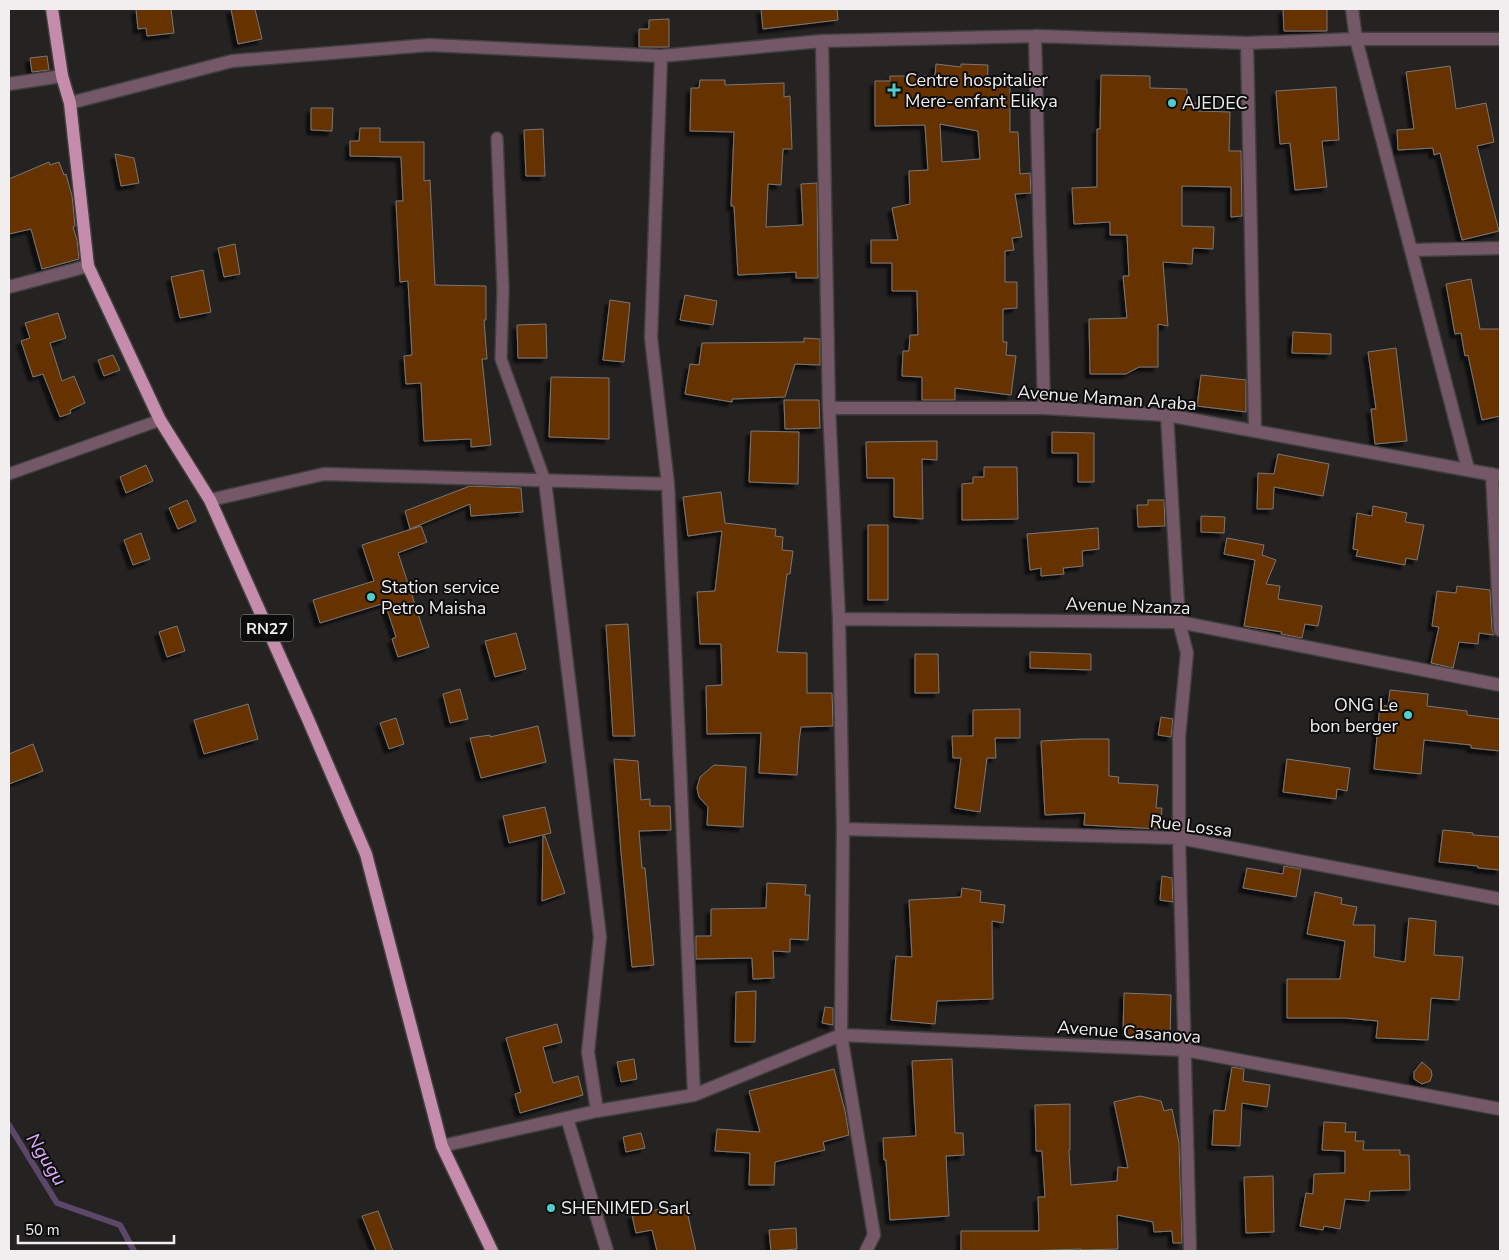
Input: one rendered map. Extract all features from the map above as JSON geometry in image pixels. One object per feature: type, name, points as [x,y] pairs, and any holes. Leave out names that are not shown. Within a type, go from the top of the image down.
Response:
[{"type":"main road","name":"RN27","points":[[52,9],[62,76],[70,103],[88,266],[160,420],[210,500],[366,854],[442,1146],[492,1251]]},
{"type":"street","points":[[1352,9],[1356,39],[1468,469]]},
{"type":"street","points":[[70,103],[232,60],[429,45],[661,56],[822,41],[1035,36],[1246,43],[1356,39],[1500,39]]},
{"type":"street","points":[[1035,36],[1044,408]]},
{"type":"street","points":[[822,41],[829,408],[839,619],[842,829],[841,1035],[874,1235],[866,1251]]},
{"type":"street","points":[[1246,43],[1255,430]]},
{"type":"street","points":[[661,56],[651,338],[668,484],[694,1095]]},
{"type":"street","points":[[9,84],[62,76]]},
{"type":"street","points":[[1412,250],[1500,248]]},
{"type":"street","points":[[9,287],[88,266]]},
{"type":"street","name":"Avenue Maman Araba","points":[[829,408],[1044,408],[1167,415],[1496,475]]},
{"type":"street","points":[[1167,415],[1179,622],[1187,653],[1179,737],[1178,838],[1190,1251]]},
{"type":"street","points":[[210,500],[324,474],[668,484]]},
{"type":"street","points":[[1496,475],[1500,630]]},
{"type":"street","points":[[545,480],[600,937],[588,1052],[597,1111]]},
{"type":"street","name":"Avenue Nzanza","points":[[839,619],[1179,622],[1500,685]]},
{"type":"street","name":"Rue Lossa","points":[[842,829],[1178,838],[1500,899]]},
{"type":"street","points":[[442,1146],[597,1111],[694,1095],[841,1035]]},
{"type":"street","name":"Avenue Casanova","points":[[841,1035],[1185,1050],[1500,1109]]},
{"type":"street","points":[[567,1118],[608,1251]]},
{"type":"lane","points":[[497,138],[503,289],[500,358],[545,480]]},
{"type":"lane","points":[[9,474],[160,420]]},
{"type":"building","points":[[136,9],[171,9],[174,33],[147,36],[146,28],[138,29]]},
{"type":"building","points":[[231,9],[255,9],[262,39],[238,44]]},
{"type":"building","points":[[761,9],[837,9],[838,20],[763,29]]},
{"type":"building","points":[[1283,9],[1327,9],[1327,31],[1284,31]]},
{"type":"building","points":[[669,19],[669,47],[639,47],[639,29],[649,29],[649,20]]},
{"type":"building","points":[[47,56],[49,70],[32,72],[30,58]]},
{"type":"building","points":[[936,64],[961,67],[961,64],[988,65],[987,86],[1010,86],[1010,132],[1018,132],[1020,174],[1030,173],[1031,193],[1015,194],[1022,237],[1012,238],[1014,250],[1005,251],[1005,282],[1017,282],[1017,308],[1003,309],[1003,342],[1007,342],[1006,355],[1016,356],[1011,395],[955,388],[955,400],[922,400],[922,377],[902,376],[903,351],[909,351],[910,335],[918,335],[917,291],[892,291],[892,263],[871,263],[871,240],[898,240],[892,208],[910,204],[909,171],[928,170],[925,125],[875,126],[875,81],[890,81],[890,76],[935,76]],"holes":[[[940,124],[978,131],[980,159],[942,162]]]},
{"type":"building","points":[[1450,66],[1456,109],[1486,103],[1494,142],[1477,146],[1499,231],[1462,240],[1440,153],[1434,155],[1433,148],[1398,150],[1397,130],[1414,129],[1406,72]]},
{"type":"building","points":[[1101,75],[1150,76],[1150,88],[1187,89],[1187,103],[1198,103],[1198,111],[1230,112],[1229,151],[1241,151],[1242,216],[1231,217],[1231,187],[1182,186],[1182,226],[1214,227],[1213,249],[1193,248],[1192,264],[1163,262],[1168,326],[1158,324],[1158,367],[1139,367],[1126,374],[1090,374],[1089,319],[1127,318],[1123,276],[1129,276],[1127,235],[1110,235],[1110,222],[1074,224],[1072,188],[1097,187],[1097,129],[1100,129]]},
{"type":"building","points":[[700,80],[725,80],[725,85],[784,83],[784,97],[790,96],[792,149],[783,149],[781,185],[768,184],[766,227],[803,225],[801,184],[817,183],[818,278],[796,278],[796,272],[738,275],[734,206],[731,206],[734,132],[690,131],[691,88],[699,88]]},
{"type":"building","points":[[1336,87],[1339,140],[1322,141],[1327,187],[1295,190],[1290,143],[1280,144],[1276,91]]},
{"type":"building","points":[[311,108],[333,108],[332,131],[311,130]]},
{"type":"building","points":[[360,128],[380,128],[380,142],[424,142],[424,181],[430,180],[435,285],[486,286],[486,320],[484,320],[487,359],[482,359],[491,445],[471,447],[471,439],[424,441],[421,383],[406,384],[404,356],[412,355],[408,281],[400,282],[396,201],[403,201],[401,157],[350,156],[350,141],[359,141]]},
{"type":"building","points":[[543,129],[545,176],[526,176],[524,130]]},
{"type":"building","points":[[115,154],[134,158],[139,183],[121,186]]},
{"type":"building","points":[[49,162],[50,165],[59,162],[64,175],[66,174],[72,196],[75,226],[73,227],[77,240],[79,259],[42,269],[31,229],[9,234],[9,179]]},
{"type":"building","points":[[235,244],[240,274],[224,277],[218,248]]},
{"type":"building","points":[[203,270],[211,312],[180,318],[171,277]]},
{"type":"building","points":[[1471,279],[1480,329],[1500,329],[1500,416],[1482,420],[1468,355],[1465,356],[1461,333],[1455,334],[1446,284]]},
{"type":"building","points":[[685,295],[717,301],[713,325],[680,320]]},
{"type":"building","points":[[610,300],[630,303],[624,362],[603,360]]},
{"type":"building","points":[[58,313],[66,338],[50,343],[62,381],[74,376],[85,403],[70,410],[71,413],[60,417],[43,374],[33,377],[21,341],[30,338],[25,323]]},
{"type":"building","points":[[546,324],[547,358],[518,358],[517,325]]},
{"type":"building","points":[[1293,332],[1331,334],[1331,354],[1292,353]]},
{"type":"building","points":[[804,338],[820,339],[820,365],[795,364],[785,397],[732,399],[732,402],[685,394],[690,364],[699,365],[702,343],[804,342]]},
{"type":"building","points":[[1396,348],[1407,441],[1375,444],[1371,409],[1376,409],[1368,352]]},
{"type":"building","points":[[113,355],[120,370],[104,376],[98,360]]},
{"type":"building","points":[[1201,375],[1246,380],[1246,412],[1197,406]]},
{"type":"building","points":[[551,377],[609,378],[609,439],[549,437]]},
{"type":"building","points":[[784,400],[819,400],[820,428],[785,429]]},
{"type":"building","points":[[751,431],[799,432],[798,484],[749,482]]},
{"type":"building","points":[[1052,432],[1094,433],[1094,482],[1078,482],[1078,453],[1052,453]]},
{"type":"building","points":[[937,441],[937,460],[922,459],[923,519],[894,517],[894,478],[867,478],[866,442]]},
{"type":"building","points":[[1278,454],[1329,464],[1323,496],[1274,487],[1273,509],[1257,509],[1258,473],[1274,474]]},
{"type":"building","points":[[146,465],[153,481],[126,493],[120,477]]},
{"type":"building","points":[[984,467],[1017,467],[1018,519],[962,520],[962,484],[973,483],[973,477],[984,477]]},
{"type":"building","points":[[470,486],[521,488],[523,512],[471,516],[470,504],[410,529],[405,511]]},
{"type":"building","points":[[721,492],[725,523],[776,529],[775,536],[783,537],[782,550],[793,551],[790,574],[787,574],[777,652],[807,653],[807,693],[832,693],[833,726],[801,727],[797,775],[759,773],[761,733],[707,734],[706,686],[722,685],[721,644],[700,644],[697,592],[715,591],[722,531],[688,536],[683,497]]},
{"type":"building","points":[[187,500],[196,521],[178,529],[169,508]]},
{"type":"building","points":[[1148,500],[1164,500],[1165,526],[1138,527],[1137,505],[1148,505]]},
{"type":"building","points":[[1373,506],[1407,513],[1405,522],[1424,525],[1417,560],[1406,558],[1405,565],[1356,556],[1358,550],[1353,549],[1357,513],[1372,516]]},
{"type":"building","points":[[1201,516],[1225,517],[1224,533],[1201,532]]},
{"type":"building","points":[[868,525],[888,525],[888,600],[868,600]]},
{"type":"building","points":[[421,526],[427,542],[398,553],[429,647],[398,657],[392,639],[396,637],[385,603],[320,623],[313,600],[374,581],[362,545]]},
{"type":"building","points":[[1098,528],[1099,549],[1082,551],[1083,566],[1063,568],[1064,574],[1041,576],[1041,568],[1030,570],[1027,534]]},
{"type":"building","points":[[141,533],[150,559],[133,565],[124,540]]},
{"type":"building","points":[[1227,538],[1264,545],[1262,555],[1276,560],[1266,584],[1280,586],[1278,599],[1322,606],[1318,626],[1305,624],[1302,638],[1281,634],[1282,632],[1244,626],[1255,560],[1224,554]]},
{"type":"building","points":[[1457,586],[1490,590],[1492,630],[1494,635],[1479,633],[1478,644],[1459,642],[1453,668],[1431,663],[1439,627],[1432,626],[1437,591],[1456,593]]},
{"type":"building","points":[[628,624],[635,736],[613,736],[606,625]]},
{"type":"building","points":[[177,626],[185,651],[167,657],[159,632]]},
{"type":"building","points":[[516,633],[526,669],[495,677],[485,641]]},
{"type":"building","points":[[1030,652],[1091,654],[1091,670],[1030,668]]},
{"type":"building","points":[[915,654],[938,654],[939,693],[915,693]]},
{"type":"building","points":[[460,689],[468,719],[450,723],[443,694]]},
{"type":"building","points":[[1390,690],[1428,694],[1427,706],[1467,711],[1467,715],[1500,719],[1500,751],[1471,748],[1471,745],[1424,740],[1421,774],[1374,769],[1380,705],[1388,706]]},
{"type":"building","points":[[248,704],[258,739],[204,754],[194,720]]},
{"type":"building","points":[[1020,709],[1020,738],[995,738],[996,758],[987,758],[980,812],[955,808],[961,758],[953,758],[952,736],[973,736],[973,710]]},
{"type":"building","points":[[1161,717],[1173,719],[1171,737],[1158,735]]},
{"type":"building","points":[[396,718],[404,744],[389,749],[380,723]]},
{"type":"building","points":[[538,726],[546,762],[481,778],[470,738],[490,735],[490,737]]},
{"type":"building","points":[[1109,739],[1109,776],[1119,777],[1118,783],[1158,785],[1156,808],[1162,808],[1160,829],[1084,825],[1085,813],[1045,815],[1041,741]]},
{"type":"building","points":[[33,744],[43,771],[9,784],[9,754]]},
{"type":"building","points":[[614,759],[638,761],[641,800],[650,799],[650,806],[670,806],[671,830],[639,831],[642,868],[645,868],[654,965],[632,967]]},
{"type":"building","points":[[1287,759],[1350,768],[1347,791],[1337,789],[1336,799],[1283,792]]},
{"type":"building","points":[[714,765],[746,767],[743,827],[707,825],[708,807],[699,797],[697,788],[700,777]]},
{"type":"building","points":[[545,807],[551,833],[509,843],[503,816]]},
{"type":"building","points":[[1443,830],[1500,837],[1500,870],[1439,862]]},
{"type":"building","points":[[543,836],[545,836],[565,893],[542,901]]},
{"type":"building","points":[[1284,866],[1301,869],[1296,897],[1243,888],[1247,868],[1283,874]]},
{"type":"building","points":[[1162,876],[1172,878],[1173,902],[1160,900]]},
{"type":"building","points":[[767,883],[806,885],[805,895],[810,895],[808,940],[790,939],[790,952],[773,951],[774,978],[753,979],[752,958],[696,959],[696,936],[711,936],[711,909],[766,908]]},
{"type":"building","points":[[962,888],[981,891],[980,902],[1005,905],[1003,923],[992,921],[993,999],[937,1001],[935,1024],[891,1020],[896,956],[912,957],[909,900],[961,897]]},
{"type":"building","points":[[1315,892],[1342,898],[1341,904],[1357,907],[1353,925],[1375,925],[1374,957],[1405,962],[1409,918],[1436,921],[1434,955],[1463,957],[1459,1000],[1431,998],[1428,1040],[1376,1038],[1378,1021],[1345,1018],[1287,1018],[1287,979],[1340,979],[1345,941],[1307,934]]},
{"type":"building","points":[[756,991],[755,1042],[735,1042],[736,992]]},
{"type":"building","points":[[1124,993],[1171,995],[1170,1037],[1123,1035]]},
{"type":"building","points":[[825,1007],[833,1008],[833,1025],[822,1023]]},
{"type":"building","points":[[557,1024],[562,1042],[543,1047],[553,1083],[578,1076],[583,1095],[520,1113],[515,1094],[521,1092],[506,1038]]},
{"type":"building","points":[[634,1059],[637,1079],[621,1082],[617,1062]]},
{"type":"building","points":[[952,1059],[955,1133],[963,1133],[964,1155],[946,1156],[949,1216],[890,1220],[883,1138],[916,1136],[912,1061]]},
{"type":"building","points":[[1422,1062],[1431,1070],[1432,1075],[1430,1081],[1422,1084],[1414,1079],[1414,1072]]},
{"type":"building","points":[[1232,1067],[1244,1069],[1243,1081],[1270,1085],[1267,1107],[1242,1103],[1240,1146],[1212,1145],[1214,1110],[1225,1111]]},
{"type":"building","points":[[834,1069],[849,1135],[823,1142],[825,1150],[775,1162],[774,1185],[749,1185],[750,1153],[715,1151],[717,1129],[760,1132],[749,1091]]},
{"type":"building","points":[[1140,1096],[1161,1101],[1164,1111],[1172,1109],[1179,1143],[1182,1243],[1173,1243],[1172,1231],[1154,1232],[1153,1222],[1117,1215],[1118,1249],[961,1251],[961,1231],[1039,1231],[1038,1197],[1045,1197],[1042,1151],[1036,1151],[1035,1105],[1070,1104],[1069,1150],[1071,1185],[1117,1181],[1118,1167],[1128,1168],[1114,1102]]},
{"type":"building","points":[[1324,1122],[1346,1123],[1345,1132],[1356,1132],[1355,1141],[1364,1141],[1363,1150],[1400,1150],[1400,1155],[1409,1155],[1410,1190],[1370,1191],[1369,1201],[1345,1199],[1340,1229],[1324,1226],[1323,1230],[1300,1226],[1306,1193],[1313,1194],[1314,1174],[1345,1173],[1345,1151],[1322,1150]]},
{"type":"building","points":[[641,1133],[645,1148],[626,1152],[623,1137]]},
{"type":"building","points":[[1273,1176],[1274,1232],[1246,1233],[1244,1177]]},
{"type":"building","points":[[686,1207],[696,1251],[657,1251],[652,1230],[636,1233],[632,1215],[665,1208],[666,1212]]},
{"type":"building","points":[[378,1211],[393,1251],[376,1251],[362,1216]]},
{"type":"building","points":[[796,1228],[797,1249],[771,1251],[769,1230]]},
{"type":"waterway","name":"Ngugu","points":[[9,1125],[57,1203],[120,1225],[134,1251]]},
{"type":"place","name":"Centre hospitalier Mere-enfant Elikya","points":[[894,90]]},
{"type":"place","name":"AJEDEC","points":[[1172,103]]},
{"type":"place","name":"Station service Petro Maisha","points":[[371,597]]},
{"type":"place","name":"ONG Le bon berger","points":[[1408,715]]},
{"type":"place","name":"SHENIMED Sarl","points":[[551,1208]]}]
